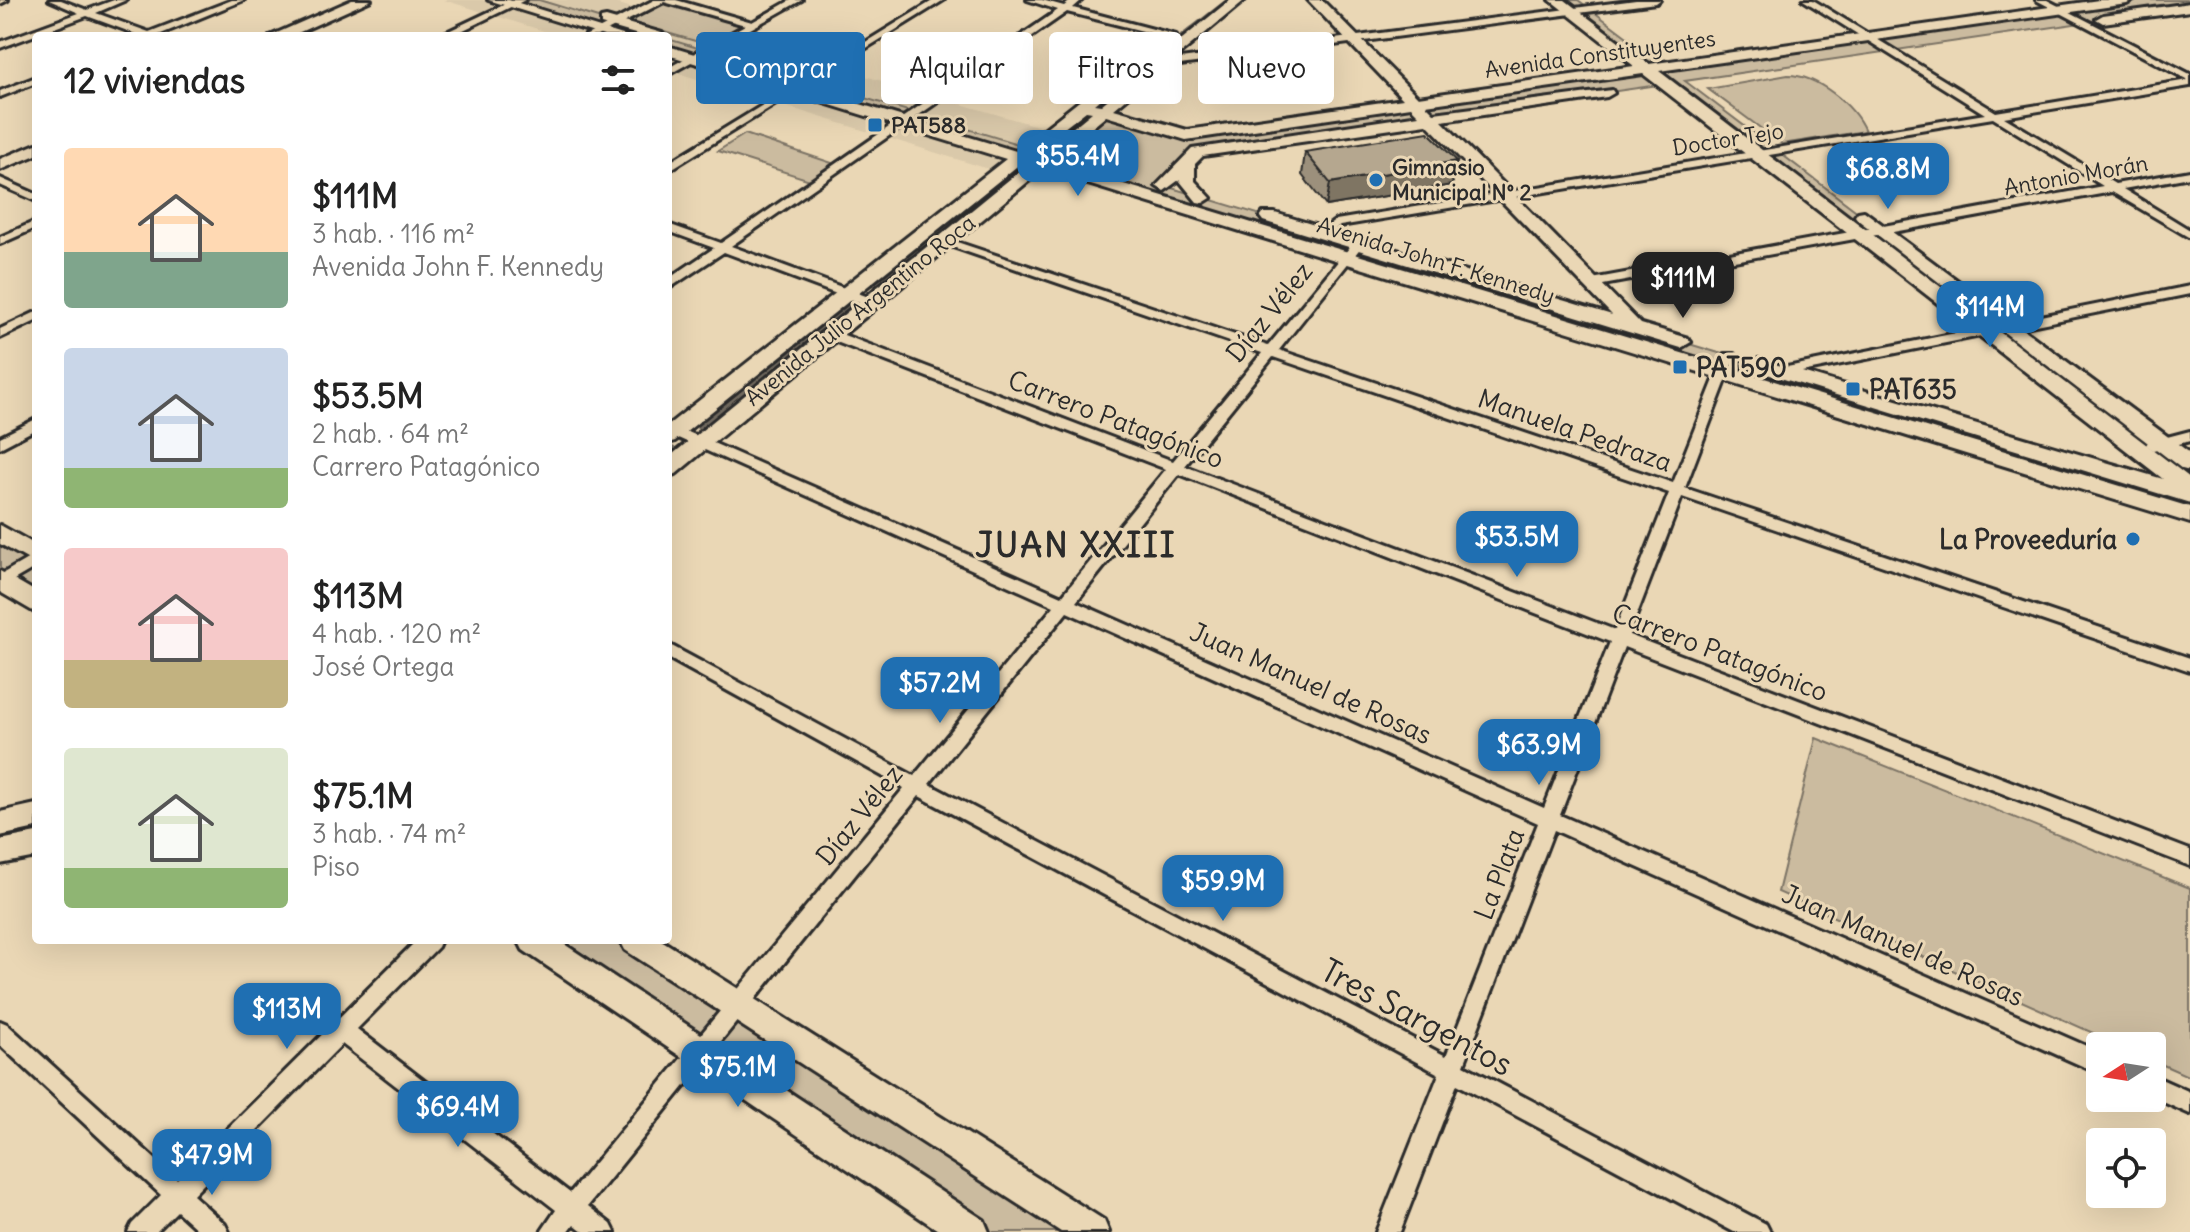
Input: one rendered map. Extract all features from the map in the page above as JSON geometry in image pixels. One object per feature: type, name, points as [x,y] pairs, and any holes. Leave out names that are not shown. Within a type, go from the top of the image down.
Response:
[{"type":"main road","points":[[495,0],[516,2],[593,32]]},
{"type":"main road","points":[[539,0],[617,30]]},
{"type":"main road","name":"Avenida Julio Argentino Roca","points":[[1175,32],[1215,0]]},
{"type":"main road","name":"Avenida Julio Argentino Roca","points":[[1182,45],[1238,0]]},
{"type":"main road","points":[[1315,0],[1636,328]]},
{"type":"main road","points":[[1557,0],[1579,7],[1778,151],[2190,464]]},
{"type":"main road","name":"Avenida Constituyentes","points":[[1193,158],[1627,90],[1672,77],[1868,38],[2127,0]]},
{"type":"main road","points":[[289,32],[369,3]]},
{"type":"main road","points":[[311,32],[369,3]]},
{"type":"main road","points":[[1579,7],[1648,70],[1672,77],[1757,155],[2190,492]]},
{"type":"main road","points":[[2008,33],[2190,7]]},
{"type":"main road","name":"Avenida John F. Kennedy","points":[[672,41],[696,52]]},
{"type":"main road","points":[[1857,55],[1918,46]]},
{"type":"main road","name":"Avenida John F. Kennedy","points":[[672,50],[696,54]]},
{"type":"main road","name":"Avenida Constituyentes","points":[[1083,105],[1186,135],[1648,70]]},
{"type":"main road","name":"Avenida John F. Kennedy","points":[[865,98],[915,113],[1129,192],[1636,328],[1726,364],[1782,372],[2190,492]]},
{"type":"main road","name":"Avenida John F. Kennedy","points":[[840,104],[900,123],[1023,153]]},
{"type":"main road","name":"Avenida Julio Argentino Roca","points":[[672,466],[1111,104]]},
{"type":"main road","name":"Avenida Julio Argentino Roca","points":[[672,432],[1083,105]]},
{"type":"main road","points":[[1186,135],[1193,158],[1187,182],[1203,198]]},
{"type":"main road","points":[[0,153],[32,140]]},
{"type":"main road","points":[[0,165],[32,151]]},
{"type":"main road","points":[[1129,192],[1164,186],[1193,158]]},
{"type":"main road","name":"Avenida John F. Kennedy","points":[[1044,160],[1164,186],[1323,234],[1352,251],[1726,364],[2190,515]]},
{"type":"main road","points":[[0,533],[32,555]]},
{"type":"main road","points":[[1,581],[32,601]]},
{"type":"main road","points":[[0,824],[32,817]]},
{"type":"main road","points":[[0,852],[32,846]]},
{"type":"main road","points":[[539,944],[972,1232]]},
{"type":"main road","points":[[641,944],[1092,1232]]},
{"type":"street","points":[[53,0],[138,32]]},
{"type":"street","points":[[36,32],[122,0]]},
{"type":"street","points":[[159,32],[240,0]]},
{"type":"street","points":[[617,30],[664,0],[754,25]]},
{"type":"street","points":[[741,32],[798,0]]},
{"type":"street","points":[[865,46],[940,0]]},
{"type":"street","points":[[1031,0],[1159,32]]},
{"type":"street","points":[[672,282],[1078,0]]},
{"type":"street","points":[[1182,62],[1579,7],[1656,0]]},
{"type":"street","points":[[1807,0],[2190,235]]},
{"type":"street","points":[[2040,0],[2190,80]]},
{"type":"street","points":[[452,32],[516,2]]},
{"type":"street","points":[[0,45],[32,33]]},
{"type":"street","points":[[672,70],[696,56]]},
{"type":"street","name":"Doctor Tejo","points":[[1323,234],[1336,223],[1757,155],[2190,80]]},
{"type":"street","points":[[0,94],[32,82]]},
{"type":"street","points":[[672,166],[772,104]]},
{"type":"street","name":"Antonio Morán","points":[[1592,283],[2190,174]]},
{"type":"street","points":[[0,181],[32,196]]},
{"type":"street","points":[[0,241],[32,226]]},
{"type":"street","points":[[672,228],[870,302]]},
{"type":"street","name":"Manuela Pedraza","points":[[945,241],[2190,665]]},
{"type":"street","name":"Díaz Vélez","points":[[553,1232],[1352,251]]},
{"type":"street","points":[[1782,372],[2190,290]]},
{"type":"street","points":[[0,334],[32,318]]},
{"type":"street","name":"Carrero Patagónico","points":[[831,335],[2190,858]]},
{"type":"street","name":"La Plata","points":[[1388,1232],[1726,364]]},
{"type":"street","points":[[0,443],[32,425]]},
{"type":"street","name":"Juan Manuel de Rosas","points":[[672,433],[700,442],[2086,1057]]},
{"type":"street","points":[[2137,449],[2190,436]]},
{"type":"street","points":[[1,581],[32,561]]},
{"type":"street","name":"Tres Sargentos","points":[[672,652],[916,786],[1758,1232]]},
{"type":"street","points":[[140,1232],[427,944]]},
{"type":"street","points":[[340,1029],[603,1232]]},
{"type":"street","points":[[0,1031],[217,1232]]},
{"type":"street","points":[[2166,1092],[2190,1103]]},
{"type":"shaded area","points":[[444,0],[605,0],[715,32],[696,32],[696,79],[672,71],[672,32],[547,32]]},
{"type":"shaded area","points":[[495,0],[539,0],[644,32],[605,32]]},
{"type":"shaded area","points":[[1557,0],[1578,0],[1667,67],[2127,0],[2190,0],[2190,7],[1685,81],[2190,464],[2190,489],[1665,84],[1198,152],[1165,186],[2190,495],[2190,515],[845,104],[865,104],[865,98],[1051,154],[1103,111],[1186,135],[1647,70]]},
{"type":"shaded area","points":[[665,3],[744,26],[733,32],[696,32],[696,41],[629,22]]},
{"type":"shaded area","points":[[672,40],[696,47],[696,59],[672,51]]},
{"type":"shaded area","points":[[1788,75],[1811,80],[1833,93],[1852,111],[1865,131],[1782,144],[1708,89]]},
{"type":"shaded area","points":[[865,76],[881,81],[881,104],[961,104],[1064,134],[1008,175],[778,104],[865,104]]},
{"type":"shaded area","points":[[745,134],[838,165],[813,181],[718,151]]},
{"type":"shaded area","points":[[0,533],[32,553],[32,601],[0,580]]},
{"type":"shaded area","points":[[1816,738],[2190,888],[2190,1077],[2166,1066],[2166,1032],[2091,1032],[1778,892]]},
{"type":"shaded area","points":[[539,944],[641,944],[1092,1232],[972,1232]]},
{"type":"building","points":[[1428,132],[1457,161],[1330,183],[1305,152]]},
{"type":"waterway","points":[[1182,36],[1228,0]]},
{"type":"waterway","points":[[1049,143],[1089,112]]},
{"type":"waterway","points":[[971,208],[1021,168]]},
{"type":"waterway","points":[[875,286],[974,206]]},
{"type":"waterway","points":[[699,428],[849,307]]},
{"type":"waterway","points":[[0,838],[32,831]]},
{"type":"place","name":"PAT588","points":[[875,125]]},
{"type":"place","name":"Gimnasio Municipal N° 2","points":[[1376,180]]},
{"type":"place","name":"PAT590","points":[[1680,367]]},
{"type":"place","name":"PAT635","points":[[1853,389]]},
{"type":"place","name":"La Proveeduría","points":[[2133,539]]},
{"type":"district","name":"JUAN XXIII","points":[[1076,544]]}]
